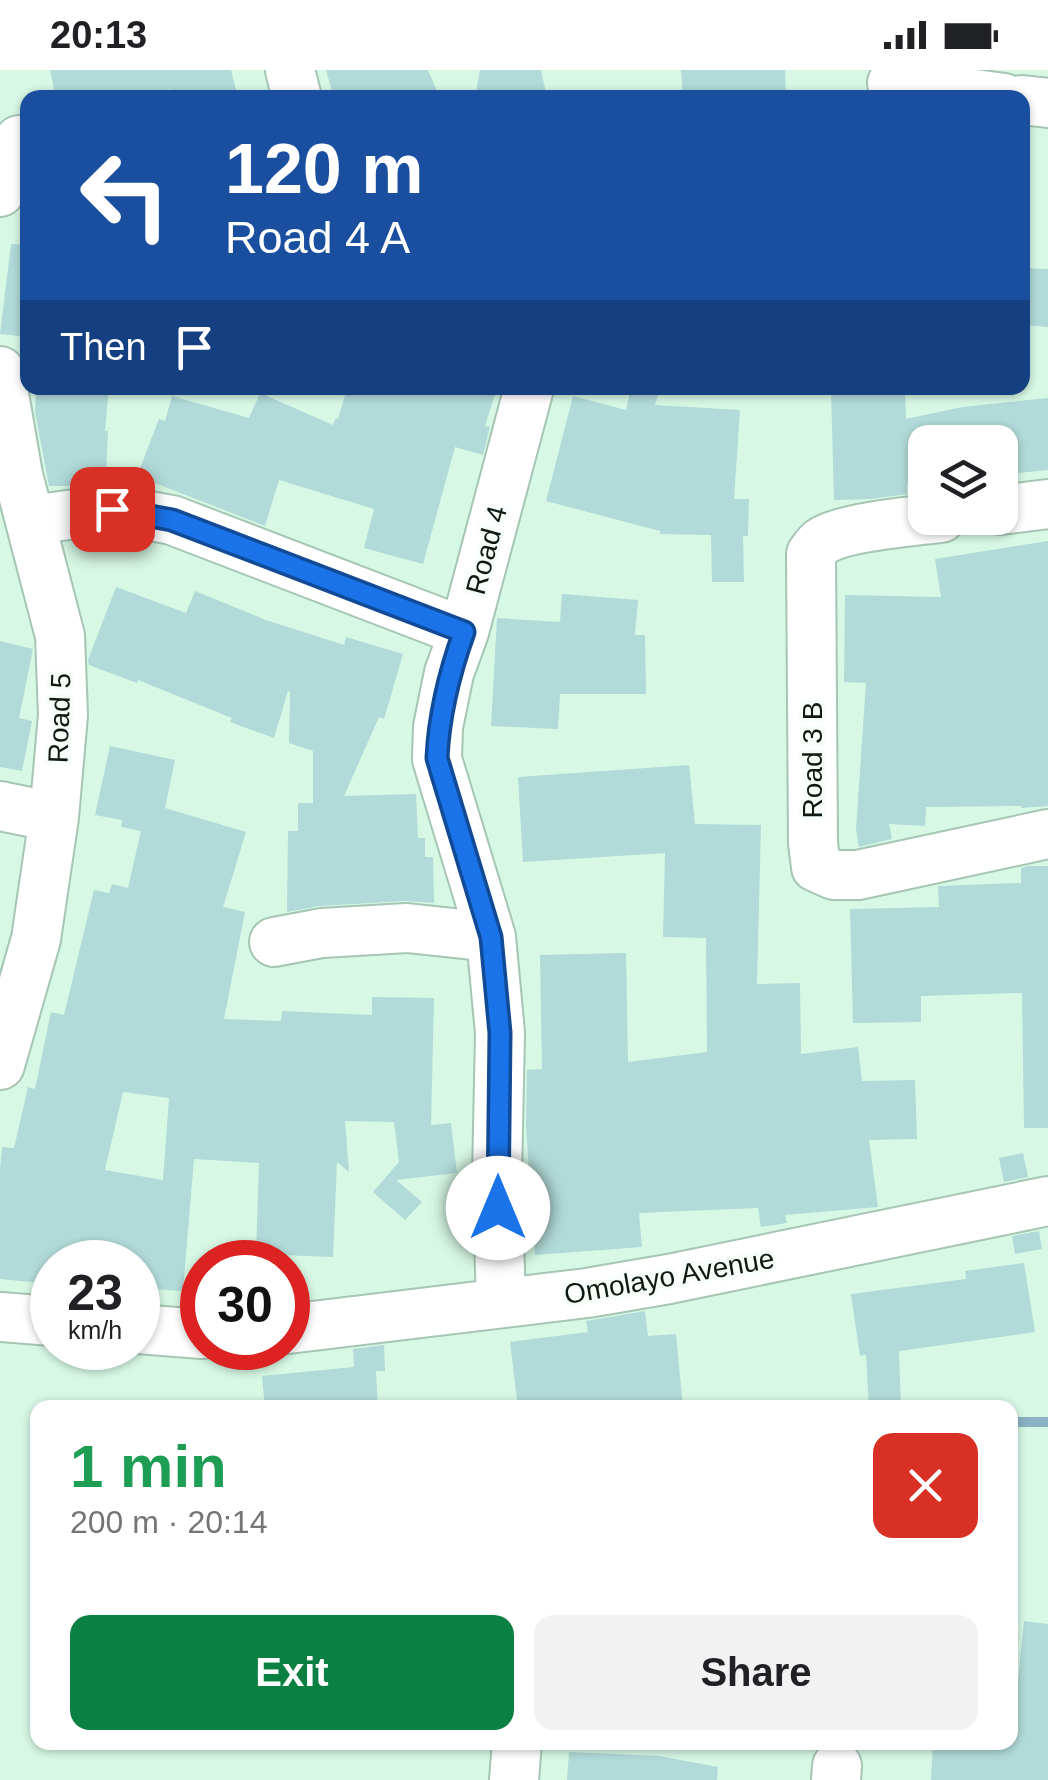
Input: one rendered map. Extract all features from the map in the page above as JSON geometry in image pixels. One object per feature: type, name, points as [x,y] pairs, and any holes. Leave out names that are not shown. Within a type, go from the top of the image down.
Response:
[{"type":"street","points":[[892,84],[940,90]]},
{"type":"street","points":[[0,192],[19,140]]},
{"type":"street","name":"Road 5","points":[[0,371],[18,476],[60,636],[64,716],[36,940],[0,1065]]},
{"type":"street","name":"Road 4","points":[[500,1302],[500,1033],[491,937],[437,758],[438,728],[449,673],[464,632],[527,395]]},
{"type":"street","points":[[1018,508],[1048,504]]},
{"type":"street","points":[[31,520],[112,509],[172,520],[464,632]]},
{"type":"street","name":"Road 3 B","points":[[908,522],[837,535],[822,542],[811,554],[816,867],[834,875],[858,874],[1048,834]]},
{"type":"street","points":[[0,806],[54,817]]},
{"type":"street","points":[[274,942],[322,933],[393,928],[491,937]]},
{"type":"street","name":"Omolayo Avenue","points":[[310,1328],[670,1279],[1048,1201]]},
{"type":"street","points":[[0,1317],[30,1319]]},
{"type":"street","points":[[514,1780],[516,1750]]},
{"type":"building","points":[[50,70],[231,70],[236,90],[170,89],[54,90]]},
{"type":"building","points":[[326,70],[428,70],[437,90],[332,90]]},
{"type":"building","points":[[480,70],[541,70],[545,90],[476,90]]},
{"type":"building","points":[[681,70],[785,70],[786,90],[682,90]]},
{"type":"building","points":[[11,244],[20,245],[20,336],[0,334]]},
{"type":"building","points":[[1030,268],[1048,269],[1048,327],[1030,326]]},
{"type":"building","points":[[36,395],[108,395],[106,474],[75,474],[75,486],[49,486],[35,412]]},
{"type":"building","points":[[259,395],[265,395],[333,425],[345,395],[495,395],[485,426],[490,427],[483,455],[455,447],[423,564],[364,548],[374,509],[279,480],[265,526],[137,476],[159,419],[165,421],[172,396],[249,418]]},
{"type":"building","points":[[629,395],[658,395],[655,405],[740,410],[734,499],[749,499],[748,536],[743,536],[744,582],[712,582],[711,535],[660,534],[546,501],[573,396],[626,410]]},
{"type":"building","points":[[831,395],[905,395],[906,419],[962,407],[1048,398],[1048,470],[1018,473],[1018,425],[908,425],[907,494],[834,500]]},
{"type":"building","points":[[1048,541],[1048,806],[926,807],[925,826],[889,824],[892,839],[859,847],[856,829],[866,683],[844,682],[845,595],[941,597],[935,559]]},
{"type":"building","points":[[116,587],[186,613],[195,591],[266,620],[344,645],[346,637],[403,654],[384,719],[379,717],[344,796],[416,794],[418,838],[425,838],[425,857],[433,857],[434,903],[320,906],[287,912],[288,831],[298,831],[298,803],[313,803],[313,751],[289,743],[290,692],[274,738],[138,680],[137,683],[89,665]]},
{"type":"building","points":[[562,594],[638,600],[635,635],[645,635],[646,694],[560,694],[558,729],[491,726],[497,618],[560,622]]},
{"type":"building","points":[[0,641],[33,649],[19,718],[32,721],[22,771],[0,767]]},
{"type":"building","points":[[110,746],[175,760],[165,808],[246,832],[223,907],[245,912],[224,1019],[281,1021],[282,1011],[372,1015],[372,997],[434,998],[431,1125],[451,1123],[457,1173],[396,1180],[422,1202],[405,1220],[373,1192],[399,1162],[394,1122],[345,1121],[349,1172],[337,1162],[333,1257],[310,1256],[310,1240],[256,1240],[259,1163],[194,1159],[187,1240],[180,1240],[180,1291],[160,1289],[160,1240],[30,1240],[30,1282],[0,1279],[2,1147],[14,1148],[28,1087],[35,1089],[51,1012],[64,1015],[94,890],[109,893],[112,884],[128,888],[141,831],[121,827],[122,820],[95,815]],"holes":[[[123,1092],[169,1098],[163,1180],[105,1170]]]},
{"type":"building","points":[[689,765],[695,824],[761,825],[757,984],[800,983],[801,1054],[858,1047],[862,1081],[915,1080],[917,1139],[869,1140],[878,1207],[785,1215],[787,1223],[761,1227],[758,1208],[639,1213],[642,1247],[535,1255],[526,1127],[527,1070],[542,1069],[540,955],[626,953],[628,1062],[707,1052],[706,938],[663,937],[665,853],[523,862],[518,777]]},
{"type":"building","points":[[1048,866],[1048,1128],[1024,1128],[1022,993],[921,996],[921,1022],[853,1023],[850,909],[939,907],[938,886],[1021,883],[1021,868]]},
{"type":"building","points":[[1023,1153],[1028,1177],[1004,1182],[999,1158]]},
{"type":"building","points":[[1039,1231],[1042,1249],[1015,1254],[1012,1236]]},
{"type":"building","points":[[1024,1263],[1035,1332],[899,1351],[901,1400],[869,1400],[866,1355],[860,1356],[851,1294],[966,1279],[965,1271]]},
{"type":"building","points":[[645,1311],[648,1336],[676,1334],[682,1400],[517,1400],[510,1342],[588,1332],[586,1321]]},
{"type":"building","points":[[384,1345],[385,1371],[376,1371],[378,1400],[264,1400],[262,1376],[354,1367],[353,1349]]},
{"type":"building","points":[[1024,1621],[1048,1624],[1048,1780],[931,1780],[933,1750],[1018,1750],[1018,1682]]},
{"type":"building","points":[[569,1752],[659,1756],[718,1767],[717,1780],[567,1780]]},
{"type":"waterway","points":[[1018,1422],[1048,1422]]},
{"type":"route","points":[[112,509],[172,520],[464,632],[449,673],[438,728],[437,758],[491,937],[500,1033],[498,1208]]}]
